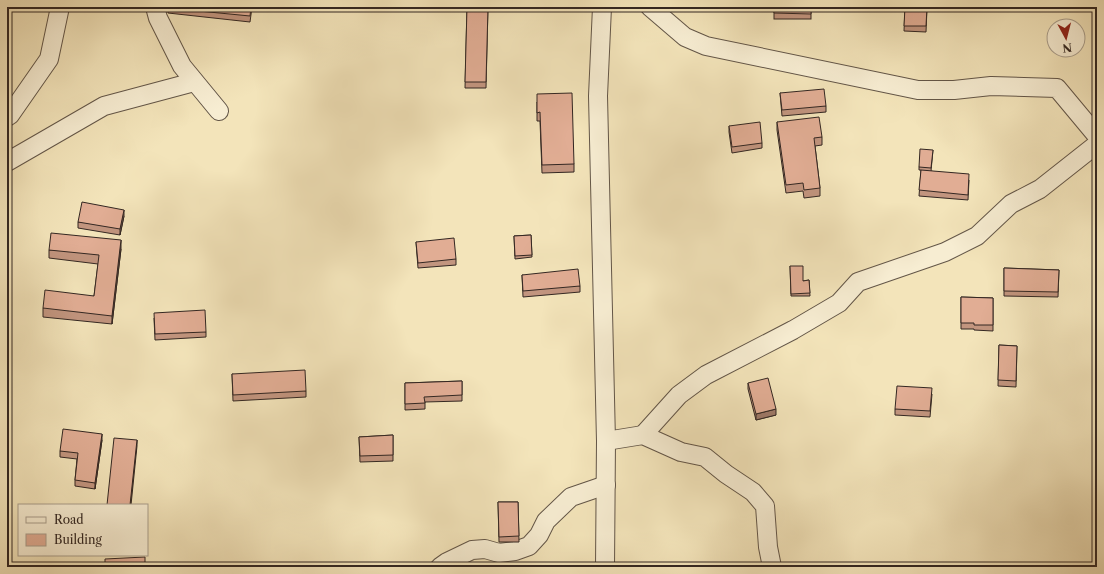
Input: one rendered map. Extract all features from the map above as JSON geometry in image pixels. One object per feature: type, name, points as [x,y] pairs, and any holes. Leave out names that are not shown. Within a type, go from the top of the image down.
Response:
[{"type":"street","points":[[7,117],[10,115],[49,59],[60,7]]},
{"type":"street","points":[[155,7],[158,18],[182,66],[219,111]]},
{"type":"street","points":[[602,7],[598,96],[606,441],[605,567]]},
{"type":"street","points":[[650,7],[685,37],[706,46],[918,90],[954,90],[991,86],[1057,88],[1097,136]]},
{"type":"street","points":[[7,162],[104,106],[194,82]]},
{"type":"street","points":[[643,435],[680,395],[706,375],[793,330],[839,303],[858,282],[945,252],[977,236],[1011,204],[1040,189],[1097,144]]},
{"type":"street","points":[[606,441],[643,435],[681,452],[706,457],[726,474],[753,492],[765,506],[768,547],[772,567]]},
{"type":"street","points":[[440,567],[472,550],[485,549],[499,553],[515,551],[529,546],[539,535],[546,521],[571,497],[606,485]]},
{"type":"building","points":[[168,7],[251,7],[250,16]]},
{"type":"building","points":[[467,7],[488,7],[486,82],[465,82]]},
{"type":"building","points":[[774,7],[811,7],[811,14],[774,13]]},
{"type":"building","points":[[905,7],[927,7],[926,26],[904,26]]},
{"type":"building","points":[[824,89],[826,106],[782,110],[780,93]]},
{"type":"building","points":[[572,93],[574,164],[542,165],[540,112],[537,113],[537,94]]},
{"type":"building","points":[[819,117],[822,137],[814,138],[820,188],[804,190],[803,183],[786,185],[777,122]]},
{"type":"building","points":[[760,122],[762,143],[732,147],[729,126]]},
{"type":"building","points":[[920,149],[933,150],[931,168],[919,167]]},
{"type":"building","points":[[921,170],[969,174],[968,195],[919,190]]},
{"type":"building","points":[[82,202],[124,210],[120,229],[78,222]]},
{"type":"building","points":[[51,233],[121,240],[112,316],[43,308],[45,290],[94,296],[99,255],[49,250]]},
{"type":"building","points":[[531,235],[532,255],[515,256],[514,236]]},
{"type":"building","points":[[454,238],[456,259],[418,263],[416,242]]},
{"type":"building","points":[[790,266],[803,266],[803,281],[809,280],[810,293],[791,294]]},
{"type":"building","points":[[1004,268],[1059,270],[1058,292],[1004,291]]},
{"type":"building","points":[[578,269],[580,286],[523,291],[522,275]]},
{"type":"building","points":[[961,297],[993,298],[993,325],[961,323]]},
{"type":"building","points":[[205,310],[206,332],[155,334],[154,313]]},
{"type":"building","points":[[999,345],[1017,346],[1016,381],[998,380]]},
{"type":"building","points":[[305,370],[306,391],[233,395],[232,374]]},
{"type":"building","points":[[768,378],[776,409],[756,414],[748,383]]},
{"type":"building","points":[[462,381],[462,395],[424,397],[425,403],[405,404],[405,383]]},
{"type":"building","points":[[897,386],[932,388],[930,411],[895,409]]},
{"type":"building","points":[[63,429],[102,434],[95,483],[75,480],[78,453],[60,451]]},
{"type":"building","points":[[393,435],[393,455],[360,456],[359,437]]},
{"type":"building","points":[[114,438],[137,440],[130,504],[107,504]]},
{"type":"building","points":[[498,502],[518,502],[519,536],[499,537]]},
{"type":"building","points":[[145,557],[145,567],[105,567],[105,559]]}]
